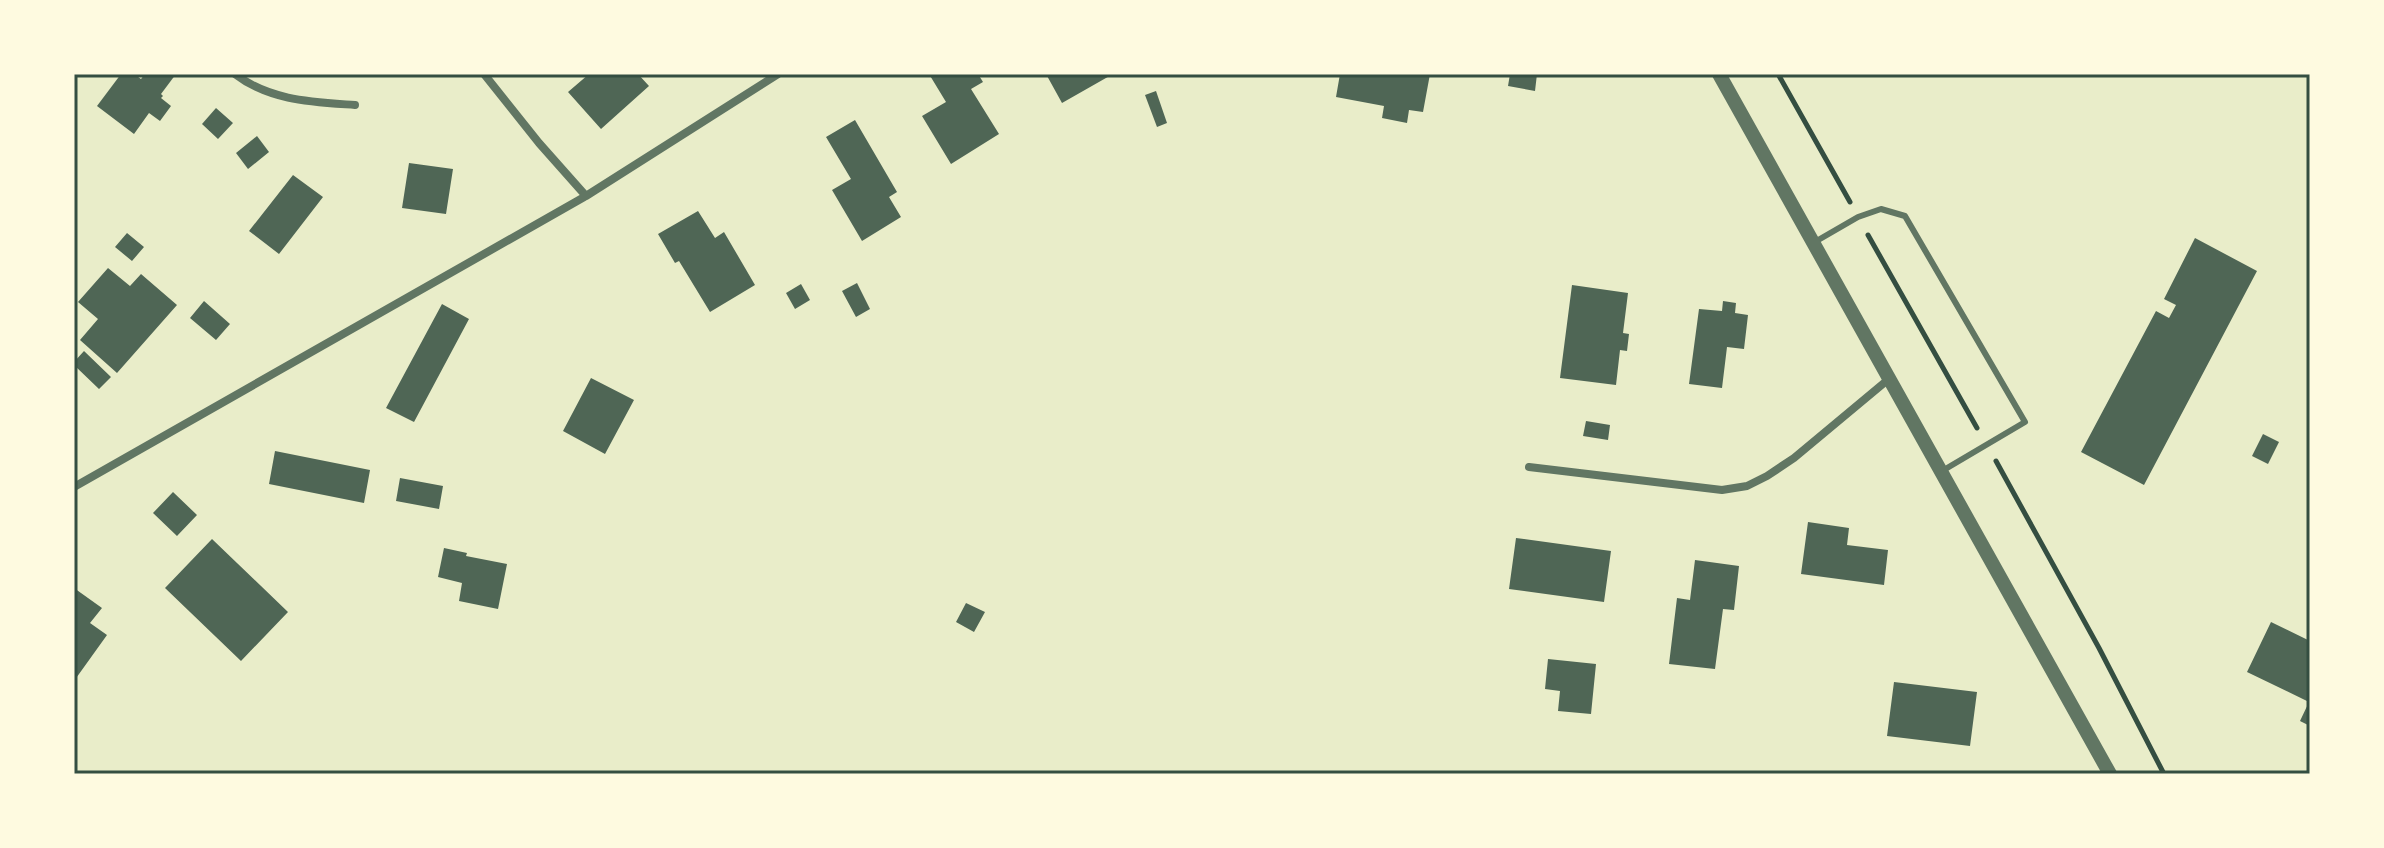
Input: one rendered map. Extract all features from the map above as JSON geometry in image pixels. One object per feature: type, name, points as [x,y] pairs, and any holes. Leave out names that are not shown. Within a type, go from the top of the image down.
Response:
[{"type":"street","points":[[235,74],[245,82],[275,95],[301,101],[355,105]]},
{"type":"street","points":[[484,74],[586,196]]},
{"type":"street","points":[[74,487],[586,196],[778,74]]},
{"type":"street","points":[[1719,74],[2110,774]]},
{"type":"street","points":[[1529,467],[1722,490],[1747,486],[1794,458],[1890,378]]},
{"type":"lane","points":[[1813,243],[1858,217],[1881,209],[1905,216],[2025,422],[1942,471]]},
{"type":"path","points":[[1778,74],[2099,648],[2164,774]]},
{"type":"building","points":[[121,74],[134,74],[141,79],[145,74],[176,74],[161,94],[161,98],[171,106],[160,121],[149,113],[134,134],[97,106]]},
{"type":"building","points":[[589,74],[638,74],[649,86],[601,129],[568,92]]},
{"type":"building","points":[[929,74],[978,74],[983,82],[971,89],[999,134],[951,164],[922,116],[946,102]]},
{"type":"building","points":[[1046,74],[1113,74],[1062,103]]},
{"type":"building","points":[[1340,74],[1430,74],[1423,112],[1409,110],[1407,123],[1382,118],[1384,106],[1336,97]]},
{"type":"building","points":[[1510,74],[1537,74],[1535,91],[1508,86]]},
{"type":"building","points":[[1156,91],[1167,123],[1157,127],[1145,95]]},
{"type":"building","points":[[216,108],[233,123],[218,139],[202,124]]},
{"type":"building","points":[[855,120],[897,192],[889,197],[901,217],[862,241],[832,190],[851,179],[826,137]]},
{"type":"building","points":[[257,136],[269,152],[248,169],[236,153]]},
{"type":"building","points":[[409,163],[453,169],[446,214],[402,208]]},
{"type":"building","points":[[293,175],[323,197],[279,254],[249,231]]},
{"type":"building","points":[[698,211],[715,238],[724,232],[755,285],[710,312],[679,261],[675,263],[658,234]]},
{"type":"building","points":[[127,233],[144,247],[132,261],[115,247]]},
{"type":"building","points":[[2195,238],[2257,271],[2144,485],[2081,452],[2156,311],[2169,318],[2176,305],[2164,299]]},
{"type":"building","points":[[108,268],[130,286],[141,274],[177,305],[117,373],[80,340],[98,319],[78,302]]},
{"type":"building","points":[[857,283],[870,309],[856,317],[842,291]]},
{"type":"building","points":[[801,284],[810,300],[795,309],[786,293]]},
{"type":"building","points":[[1572,285],[1628,293],[1623,333],[1629,334],[1627,351],[1620,350],[1616,385],[1560,378]]},
{"type":"building","points":[[204,301],[230,324],[216,340],[190,318]]},
{"type":"building","points":[[1723,301],[1736,303],[1735,313],[1748,315],[1744,349],[1727,347],[1722,388],[1689,384],[1699,309],[1722,311]]},
{"type":"building","points":[[442,304],[469,319],[414,422],[386,408]]},
{"type":"building","points":[[84,351],[111,377],[99,389],[74,365]]},
{"type":"building","points":[[591,378],[634,400],[605,454],[563,431]]},
{"type":"building","points":[[1586,421],[1610,425],[1608,440],[1583,436]]},
{"type":"building","points":[[2263,434],[2279,442],[2268,464],[2252,456]]},
{"type":"building","points":[[275,451],[370,470],[364,503],[269,484]]},
{"type":"building","points":[[400,478],[443,486],[439,509],[396,501]]},
{"type":"building","points":[[173,492],[197,515],[177,536],[153,513]]},
{"type":"building","points":[[1808,522],[1849,528],[1847,545],[1888,550],[1884,585],[1801,574]]},
{"type":"building","points":[[1516,538],[1611,551],[1604,602],[1509,589]]},
{"type":"building","points":[[212,539],[288,612],[241,661],[165,588]]},
{"type":"building","points":[[444,548],[507,564],[498,609],[459,601],[462,583],[438,577]]},
{"type":"building","points":[[1695,560],[1739,566],[1734,610],[1723,609],[1715,669],[1669,664],[1677,598],[1690,600]]},
{"type":"building","points":[[74,588],[102,608],[90,623],[107,635],[74,681]]},
{"type":"building","points":[[966,603],[985,612],[974,632],[956,622]]},
{"type":"building","points":[[2271,622],[2310,641],[2310,726],[2300,721],[2309,702],[2247,672]]},
{"type":"building","points":[[1548,659],[1596,664],[1591,714],[1558,711],[1560,691],[1545,689]]},
{"type":"building","points":[[1894,682],[1977,692],[1970,746],[1887,736]]}]
